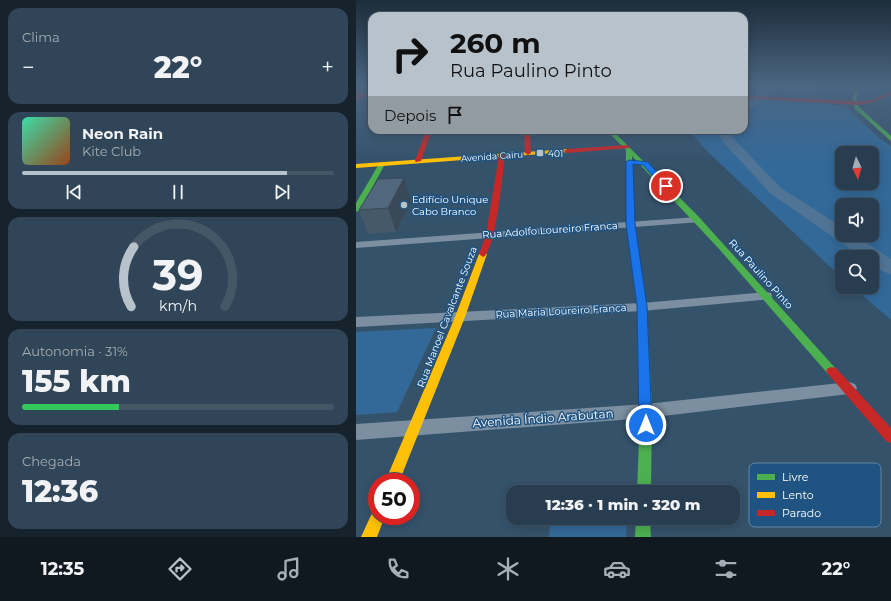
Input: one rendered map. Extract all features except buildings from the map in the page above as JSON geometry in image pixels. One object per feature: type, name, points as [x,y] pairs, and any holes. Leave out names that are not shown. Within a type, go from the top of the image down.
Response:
[{"type":"main road","points":[[859,110],[890,138]]},
{"type":"main road","points":[[418,161],[428,134]]},
{"type":"main road","points":[[527,134],[528,153]]},
{"type":"main road","name":"Rua Paulino Pinto","points":[[613,134],[645,164],[697,220],[849,388],[891,437]]},
{"type":"main road","points":[[627,147],[629,150],[630,224],[642,306],[646,411],[644,485]]},
{"type":"main road","name":"Avenida Cairu","points":[[356,166],[627,147]]},
{"type":"main road","name":"Rua Manoel Cavalcante Souza","points":[[396,473],[460,317],[490,235],[502,155]]},
{"type":"main road","points":[[629,162],[645,164]]},
{"type":"main road","points":[[358,207],[382,164]]},
{"type":"main road","points":[[369,537],[374,525]]},
{"type":"main road","points":[[642,537],[643,525]]},
{"type":"street","points":[[358,207],[375,202]]},
{"type":"street","name":"Rua Adolfo Loureiro Franca","points":[[356,245],[697,220]]},
{"type":"street","name":"Rua Maria Loureiro Franca","points":[[356,322],[642,306],[766,296]]},
{"type":"street","name":"Avenida Índio Arabutan","points":[[356,432],[415,426],[646,411],[849,388]]},
{"type":"shaded area","points":[[748,110],[849,110],[879,138],[891,146],[891,320],[861,294],[879,294],[879,250],[835,250],[835,271],[709,153],[692,134],[748,134]]},
{"type":"shaded area","points":[[436,328],[397,412],[356,415],[356,332]]},
{"type":"shaded area","points":[[550,525],[627,525],[626,537],[549,537]]},
{"type":"waterway","points":[[724,134],[728,140],[776,191],[891,268]]},
{"type":"traffic: fast","points":[[859,110],[891,139]]},
{"type":"traffic: fast","points":[[613,134],[667,188],[723,248],[832,371]]},
{"type":"traffic: fast","points":[[627,147],[629,150],[630,224],[642,307],[646,411],[644,485]]},
{"type":"traffic: fast","points":[[356,210],[382,164]]},
{"type":"traffic: fast","points":[[643,525],[643,537]]},
{"type":"traffic: slow","points":[[356,166],[567,151]]},
{"type":"traffic: slow","points":[[396,473],[460,317],[483,254]]},
{"type":"traffic: slow","points":[[369,537],[374,525]]},
{"type":"traffic: jam","points":[[418,161],[428,134]]},
{"type":"traffic: jam","points":[[527,134],[528,153]]},
{"type":"traffic: jam","points":[[567,151],[627,147]]},
{"type":"traffic: jam","points":[[483,254],[490,235],[502,155]]},
{"type":"traffic: jam","points":[[832,371],[891,437]]},
{"type":"place","name":"401","points":[[540,153]]},
{"type":"place","name":"Edifício Unique Cabo Branco","points":[[404,205]]},
{"type":"route","points":[[646,425],[642,306],[630,224],[629,162],[641,162],[645,164],[666,186]]}]
